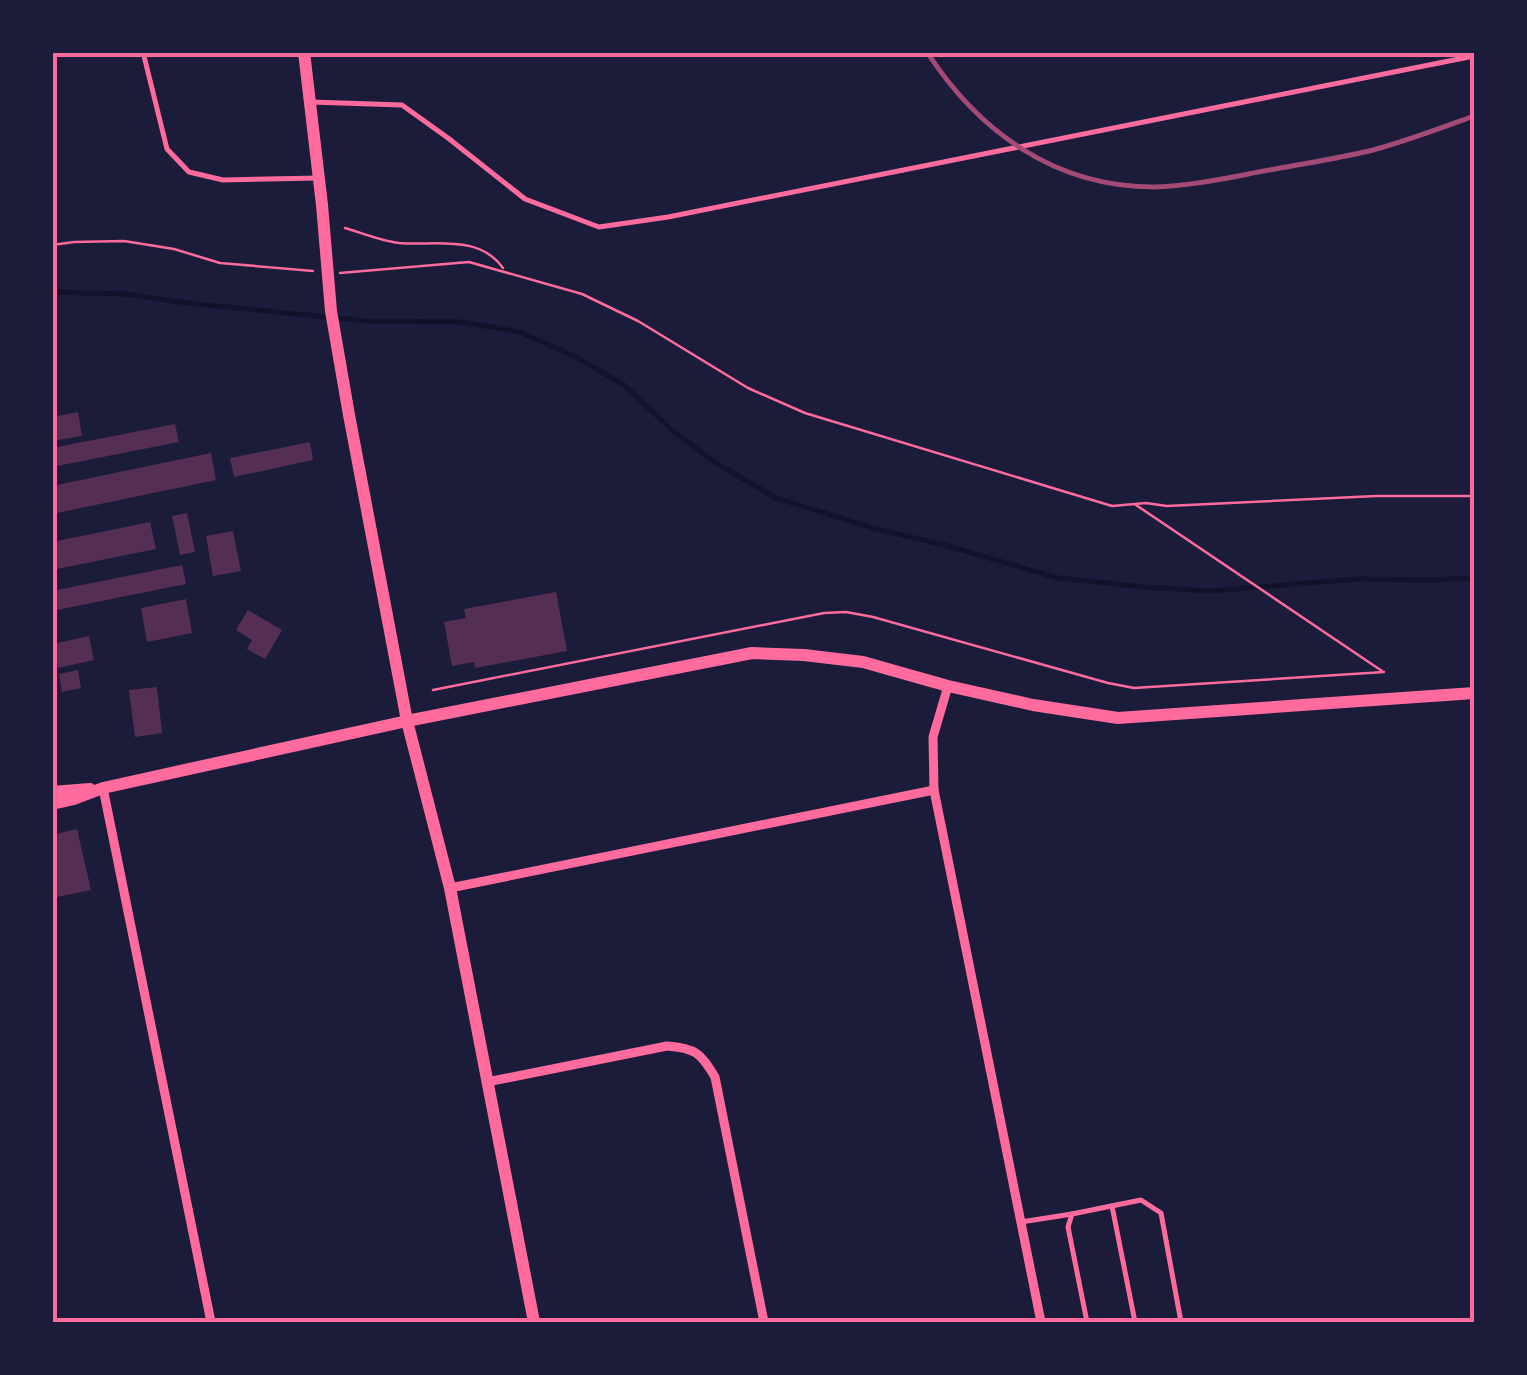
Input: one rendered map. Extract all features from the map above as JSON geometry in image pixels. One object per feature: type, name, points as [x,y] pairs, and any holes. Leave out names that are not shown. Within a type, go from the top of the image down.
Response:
[{"type":"main road","points":[[304,52],[330,311],[408,721],[450,888],[534,1322]]},
{"type":"main road","points":[[52,792],[103,788],[408,721],[752,653],[804,654],[863,662],[1032,705],[1118,718],[1474,693]]},
{"type":"main road","points":[[52,804],[103,788]]},
{"type":"street","points":[[948,686],[933,737],[934,790],[1041,1322]]},
{"type":"street","points":[[103,788],[211,1322]]},
{"type":"street","points":[[450,888],[934,790]]},
{"type":"street","points":[[487,1082],[666,1046],[690,1048],[705,1060],[716,1077],[764,1322]]},
{"type":"lane","points":[[142,52],[167,149],[189,172],[223,180],[319,178]]},
{"type":"lane","points":[[309,102],[402,106],[526,199],[600,227],[688,213],[1474,56]]},
{"type":"lane","points":[[1021,1222],[1141,1200],[1160,1213],[1181,1322]]},
{"type":"lane","points":[[1112,1206],[1135,1322]]},
{"type":"lane","points":[[1072,1214],[1068,1228],[1087,1322]]},
{"type":"path","points":[[345,228],[396,243],[473,245],[498,261],[505,272]]},
{"type":"path","points":[[52,244],[124,241],[174,249],[220,263],[322,272]]},
{"type":"path","points":[[336,273],[469,262],[582,294],[638,322],[748,388],[805,413],[1112,506],[1474,496]]},
{"type":"path","points":[[434,690],[835,612],[874,616],[1134,688],[1384,672],[1134,504]]},
{"type":"building","points":[[78,412],[82,436],[52,441],[52,417]]},
{"type":"building","points":[[175,424],[179,442],[52,467],[52,448]]},
{"type":"building","points":[[310,442],[313,460],[234,477],[230,458]]},
{"type":"building","points":[[211,453],[216,480],[52,514],[52,486]]},
{"type":"building","points":[[187,513],[195,552],[180,555],[172,516]]},
{"type":"building","points":[[150,522],[156,549],[52,570],[52,542]]},
{"type":"building","points":[[233,531],[241,571],[213,576],[206,536]]},
{"type":"building","points":[[182,565],[186,584],[52,611],[52,591]]},
{"type":"building","points":[[556,592],[567,651],[475,668],[474,662],[452,666],[444,622],[466,618],[464,609]]},
{"type":"building","points":[[186,599],[192,633],[147,642],[141,608]]},
{"type":"building","points":[[248,610],[282,630],[265,659],[247,649],[252,640],[236,630]]},
{"type":"building","points":[[89,636],[94,660],[58,668],[53,644]]},
{"type":"building","points":[[78,670],[81,688],[62,692],[59,674]]},
{"type":"building","points":[[157,687],[162,733],[135,737],[129,690]]},
{"type":"building","points":[[77,829],[91,890],[52,898],[52,835]]},
{"type":"waterway","points":[[52,292],[125,294],[367,321],[461,322],[520,332],[576,357],[624,385],[673,431],[716,463],[776,498],[1058,578],[1209,591],[1357,579],[1474,578]]},
{"type":"railway","points":[[927,52],[970,107],[1023,150],[1084,177],[1118,184],[1184,185],[1336,158],[1398,143],[1474,116]]}]
